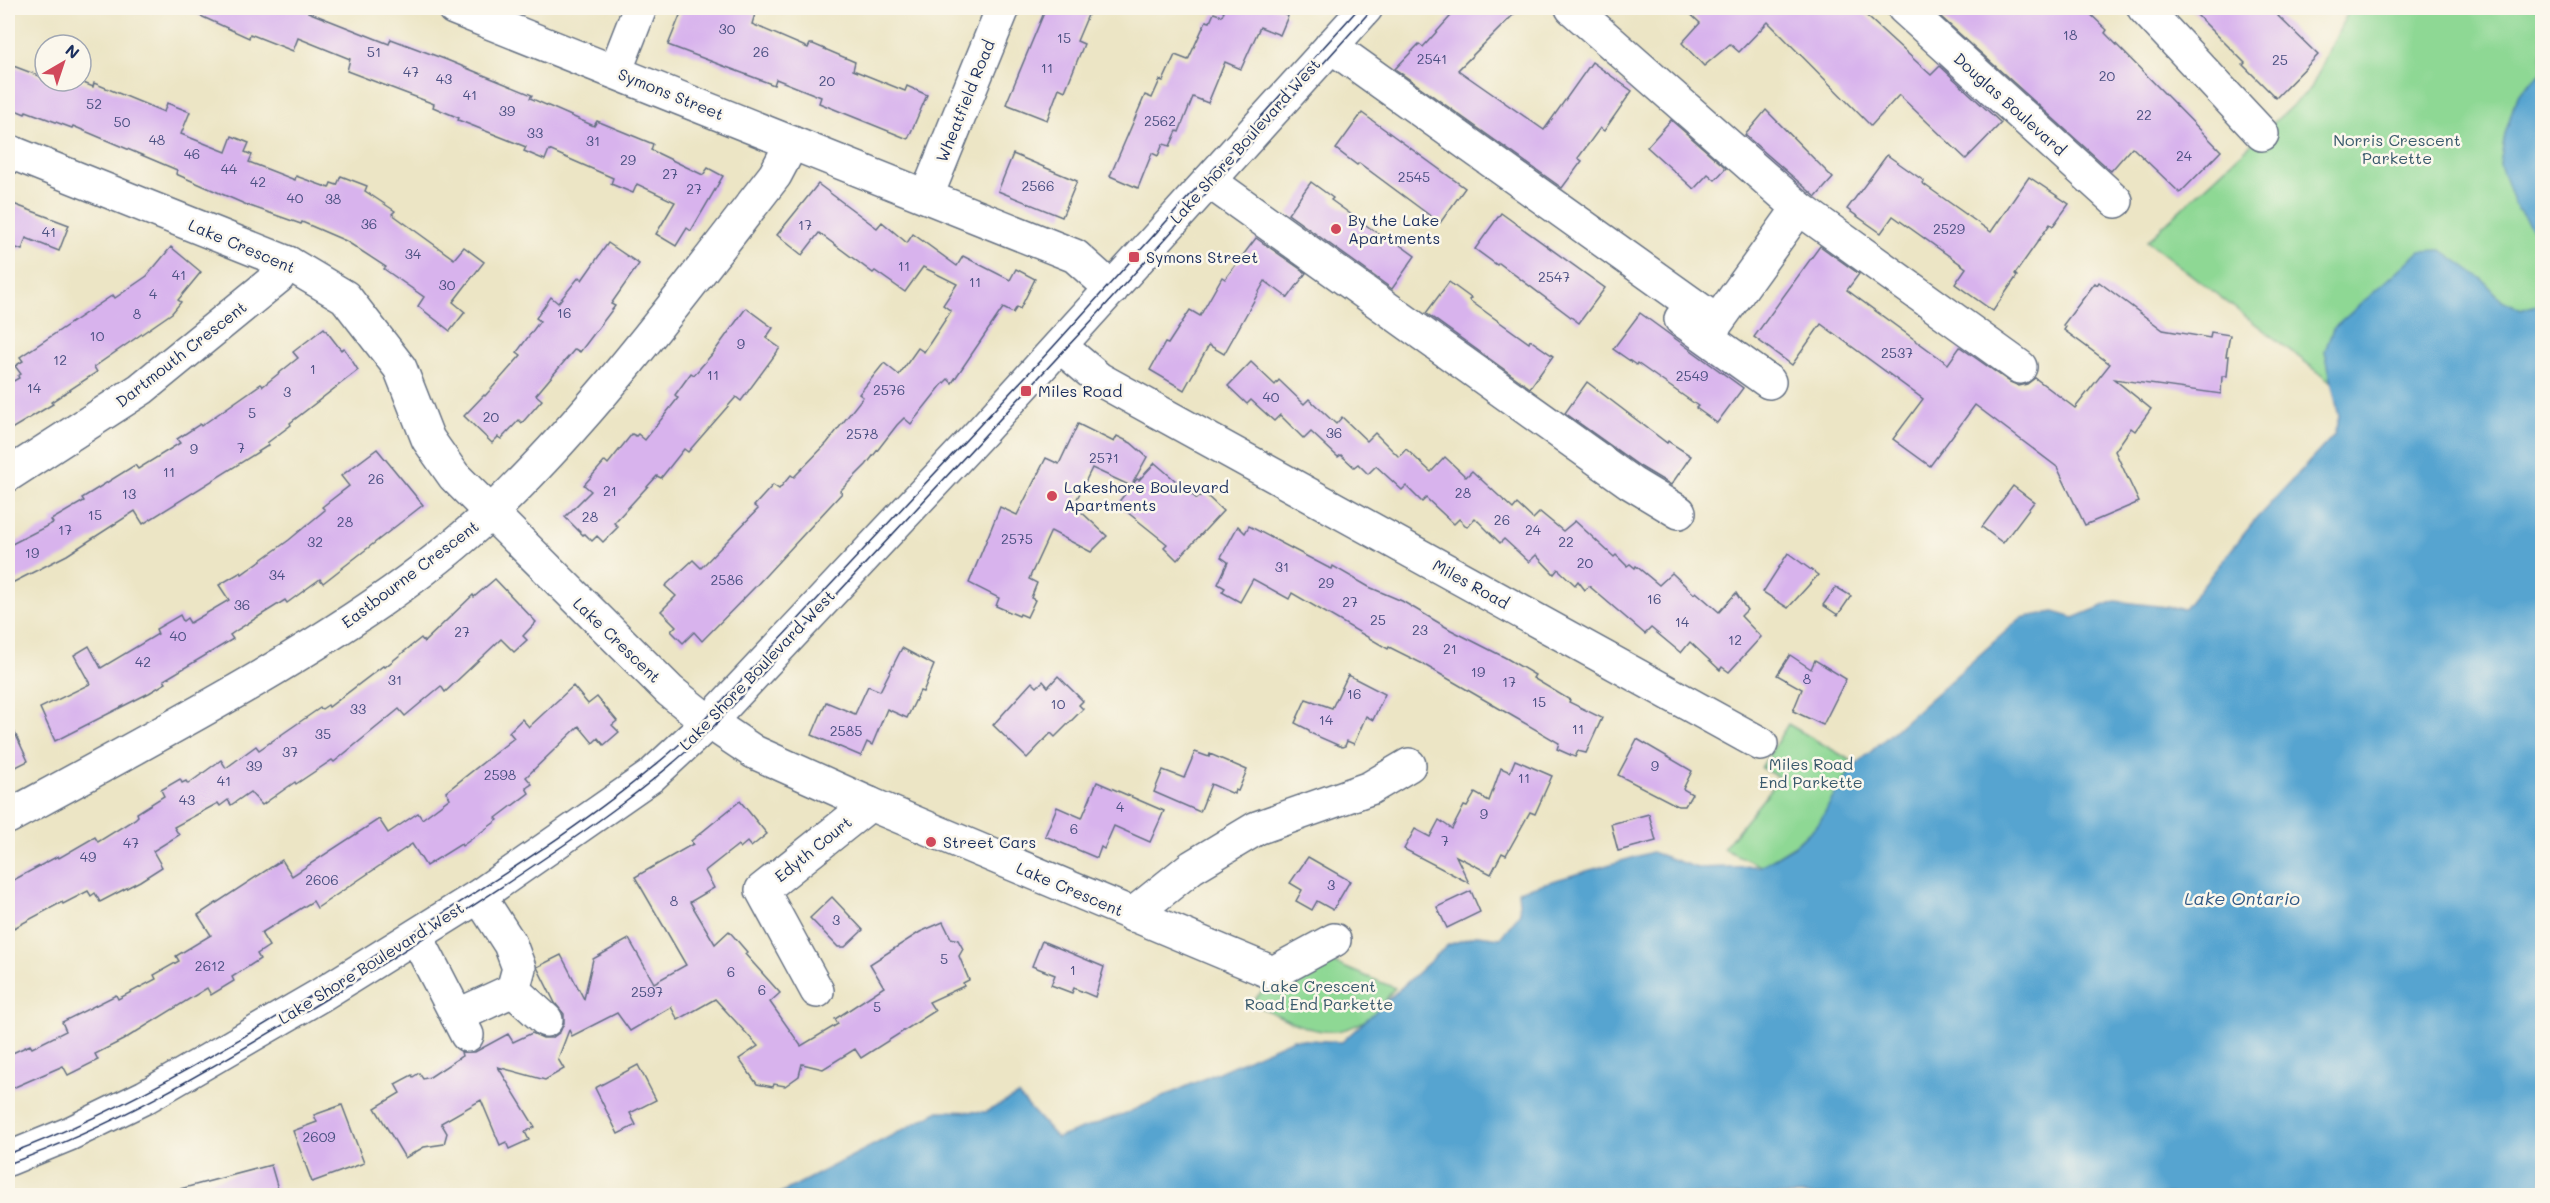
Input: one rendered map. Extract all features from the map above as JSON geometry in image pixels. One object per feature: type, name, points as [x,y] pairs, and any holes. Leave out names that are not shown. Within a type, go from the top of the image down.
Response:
[{"type":"street","name":"Symons Street","points":[[454,8],[1075,256],[1112,289]]},
{"type":"street","points":[[615,72],[640,8]]},
{"type":"street","name":"Wheatfield Road","points":[[927,195],[1003,8]]},
{"type":"street","name":"Lake Shore Boulevard West","points":[[8,1159],[69,1134],[155,1092],[479,896],[651,776],[709,722],[1060,346],[1366,8]]},
{"type":"street","points":[[1572,8],[1798,208],[2020,367]]},
{"type":"street","name":"Douglas Boulevard","points":[[1904,8],[2116,201]]},
{"type":"street","points":[[2144,8],[2262,134]]},
{"type":"street","points":[[1325,52],[1717,322],[1798,208]]},
{"type":"street","points":[[1325,52],[1769,382]]},
{"type":"street","name":"Eastbourne Crescent","points":[[8,817],[184,722],[342,626],[442,555],[489,514],[606,390],[775,176],[792,143]]},
{"type":"street","name":"Lake Crescent","points":[[8,151],[288,263],[345,297],[400,368],[429,439],[454,476],[489,514],[670,691],[709,722],[754,752],[870,804],[1273,973],[1334,940]]},
{"type":"street","points":[[1209,181],[1631,483],[1679,512]]},
{"type":"street","name":"Dartmouth Crescent","points":[[8,475],[141,389],[278,277],[288,263]]},
{"type":"street","name":"Miles Road","points":[[1060,346],[1099,379],[1761,744]]},
{"type":"street","points":[[1132,915],[1192,867],[1257,828],[1370,788],[1409,765]]},
{"type":"street","name":"Edyth Court","points":[[817,992],[762,890],[870,804]]},
{"type":"street","points":[[416,936],[463,1026],[513,990],[519,968],[513,952],[479,896]]},
{"type":"street","points":[[513,990],[546,1020]]},
{"type":"green space","name":"Norris Crescent Parkette","points":[[2350,8],[2542,8],[2542,72],[2517,96],[2505,134],[2500,165],[2531,227],[2542,235],[2542,303],[2521,310],[2502,300],[2481,278],[2366,302],[2333,329],[2325,351],[2334,384],[2147,241],[2311,88]]},
{"type":"green space","name":"Miles Road End Parkette","points":[[1788,724],[1857,764],[1839,787],[1819,823],[1795,845],[1761,866],[1723,849],[1780,778],[1761,768]]},
{"type":"green space","name":"Lake Crescent Road End Parkette","points":[[1302,950],[1395,988],[1371,1016],[1355,1026],[1340,1030],[1311,1029],[1251,1003]]},
{"type":"water","points":[[2542,72],[2542,235],[2531,227],[2514,204],[2500,165],[2505,134],[2517,96]]},
{"type":"water","name":"Lake Ontario","points":[[2442,250],[2481,278],[2502,300],[2521,310],[2542,303],[2542,1195],[777,1195],[939,1111],[986,1112],[1018,1095],[1057,1138],[1129,1112],[1293,1039],[1342,1042],[1448,945],[1478,935],[1500,938],[1520,913],[1518,891],[1652,852],[1697,868],[1761,866],[1795,846],[1819,823],[1839,787],[1857,764],[2021,618],[2054,612],[2074,618],[2115,601],[2184,609],[2256,519],[2334,435],[2339,417],[2325,351],[2333,329],[2420,251]]},
{"type":"building","points":[[183,8],[310,8],[308,12],[389,44],[391,39],[532,95],[530,98],[594,126],[597,121],[653,144],[651,150],[703,175],[708,168],[723,176],[691,231],[687,228],[676,246],[656,234],[675,202],[637,184],[633,193],[611,184],[613,178],[549,150],[545,160],[524,151],[526,147],[458,120],[459,118],[433,107],[434,104],[347,71],[350,59],[298,38],[293,51],[250,34],[249,38]]},
{"type":"building","points":[[683,8],[722,10],[723,8],[740,8],[755,14],[752,24],[808,48],[810,44],[813,44],[855,62],[853,70],[905,91],[907,86],[927,95],[908,139],[819,103],[821,97],[776,79],[774,85],[668,45]]},
{"type":"building","points":[[1046,8],[1091,8],[1077,41],[1084,44],[1065,91],[1059,88],[1047,120],[1006,104]]},
{"type":"building","points":[[1215,8],[1285,8],[1282,13],[1288,16],[1280,35],[1260,27],[1241,69],[1225,62],[1208,103],[1193,97],[1179,132],[1177,131],[1170,146],[1163,144],[1158,156],[1152,153],[1138,188],[1110,176],[1145,95],[1152,98],[1175,55],[1188,60],[1206,21],[1210,22],[1214,13],[1222,16],[1224,11]]},
{"type":"building","points":[[1458,8],[1520,8],[1458,70],[1544,130],[1592,62],[1632,91],[1604,131],[1600,128],[1578,158],[1582,161],[1562,188],[1395,69],[1419,44],[1423,47]]},
{"type":"building","points":[[1684,8],[1858,8],[1931,75],[1940,66],[2001,123],[1966,159],[1899,95],[1871,126],[1768,22],[1739,52],[1730,44],[1704,66],[1682,43],[1700,23]]},
{"type":"building","points":[[1931,8],[2084,8],[2107,30],[2105,33],[2221,151],[2180,193],[2132,147],[2111,171]]},
{"type":"building","points":[[2190,8],[2286,8],[2278,16],[2318,55],[2276,98]]},
{"type":"building","points":[[8,64],[33,73],[33,93],[93,93],[94,83],[164,112],[167,103],[190,112],[181,134],[226,152],[232,136],[249,143],[245,152],[252,155],[249,162],[295,180],[296,176],[329,188],[331,183],[337,185],[341,176],[367,186],[365,191],[395,211],[392,214],[454,259],[464,247],[484,262],[453,302],[465,312],[450,331],[418,306],[424,297],[384,269],[386,267],[346,241],[302,222],[301,224],[247,205],[176,174],[177,170],[73,126],[72,128],[26,111],[25,114],[8,107]]},
{"type":"building","points":[[1766,110],[1833,178],[1816,197],[1745,135]]},
{"type":"building","points":[[1362,113],[1465,188],[1440,223],[1359,163],[1357,165],[1336,149]]},
{"type":"building","points":[[1671,120],[1726,168],[1715,180],[1708,174],[1694,189],[1647,147]]},
{"type":"building","points":[[1013,154],[1077,181],[1062,217],[998,191]]},
{"type":"building","points":[[1887,155],[1991,232],[2029,177],[2069,204],[2053,226],[2050,224],[2015,274],[2017,276],[1993,311],[1955,284],[1966,268],[1893,216],[1881,233],[1847,209]]},
{"type":"building","name":"By the Lake Apartments","points":[[1311,182],[1333,198],[1331,200],[1391,243],[1393,240],[1415,256],[1392,289],[1288,214]]},
{"type":"building","points":[[818,184],[877,228],[882,222],[907,243],[913,234],[957,266],[963,256],[1010,280],[1016,269],[1035,279],[1020,309],[1017,307],[1013,313],[1003,308],[952,383],[948,379],[941,386],[911,424],[904,418],[897,425],[866,465],[840,491],[842,493],[755,587],[702,641],[694,632],[683,643],[671,631],[676,626],[661,611],[676,596],[665,586],[693,560],[701,568],[758,509],[754,506],[773,485],[779,489],[791,475],[794,477],[827,443],[863,397],[859,394],[884,363],[899,375],[918,348],[924,352],[951,311],[943,305],[957,284],[923,267],[905,292],[875,271],[873,273],[819,233],[802,255],[777,235]]},
{"type":"building","points":[[8,202],[69,225],[59,251],[26,238],[22,250],[8,245]]},
{"type":"building","points":[[1501,213],[1605,288],[1579,323],[1499,263],[1497,265],[1475,249]]},
{"type":"building","points":[[1256,238],[1306,273],[1288,298],[1265,281],[1224,354],[1209,345],[1184,390],[1150,370],[1165,343],[1168,344],[1190,310],[1200,316],[1222,277],[1225,279]]},
{"type":"building","points":[[608,243],[639,264],[611,304],[615,306],[580,352],[575,349],[536,395],[542,400],[522,423],[519,420],[501,439],[498,437],[492,443],[464,416],[521,355],[517,352],[540,321],[536,318],[551,297],[558,303],[579,277],[582,280]]},
{"type":"building","points":[[1820,246],[1859,274],[1847,290],[1948,364],[1960,347],[2019,386],[2035,378],[2075,408],[2110,364],[2064,330],[2066,327],[2063,325],[2095,283],[2097,285],[2099,282],[2163,330],[2210,338],[2211,332],[2230,335],[2226,356],[2229,356],[2227,376],[2222,376],[2221,394],[2114,379],[2151,409],[2135,431],[2131,428],[2115,451],[2139,502],[2085,525],[2057,467],[1975,405],[1930,466],[1893,439],[1923,399],[1821,324],[1792,365],[1754,337]]},
{"type":"building","points":[[171,247],[201,272],[178,300],[181,302],[172,313],[94,367],[97,372],[51,402],[53,404],[8,431],[8,384],[19,378],[21,374],[15,366],[23,361],[20,357],[113,295],[115,298],[147,276]]},
{"type":"building","points":[[1449,282],[1471,298],[1469,300],[1529,343],[1530,340],[1553,356],[1530,388],[1426,313]]},
{"type":"building","points":[[746,308],[773,328],[766,338],[780,348],[741,401],[736,397],[688,452],[684,449],[661,478],[657,476],[614,523],[618,527],[603,542],[597,536],[592,541],[585,534],[583,535],[565,517],[591,491],[584,485],[605,461],[608,464],[632,434],[636,436],[638,434],[645,440],[678,398],[675,395],[691,373],[694,375],[714,352]]},
{"type":"building","points":[[1640,313],[1743,388],[1717,423],[1696,408],[1698,406],[1613,349]]},
{"type":"building","points":[[324,328],[341,350],[344,348],[358,370],[290,423],[291,425],[267,443],[269,445],[143,524],[135,511],[67,555],[8,585],[8,546],[53,523],[51,520],[84,501],[82,498],[135,465],[138,469],[180,443],[177,439],[200,424],[201,426],[261,384],[263,386],[298,358],[293,352]]},
{"type":"building","points":[[1251,362],[1275,385],[1279,380],[1304,404],[1309,399],[1336,424],[1342,417],[1367,441],[1375,433],[1399,457],[1406,449],[1431,472],[1445,457],[1466,477],[1472,471],[1513,509],[1517,504],[1533,519],[1540,512],[1563,531],[1575,521],[1614,557],[1616,555],[1627,566],[1630,564],[1635,568],[1636,566],[1659,585],[1672,573],[1694,594],[1696,592],[1719,612],[1736,593],[1747,610],[1741,616],[1761,637],[1729,672],[1722,667],[1720,670],[1690,642],[1681,653],[1651,628],[1645,634],[1589,586],[1585,590],[1578,581],[1575,585],[1558,569],[1554,574],[1536,555],[1529,562],[1504,539],[1500,543],[1475,518],[1467,527],[1459,519],[1454,524],[1426,498],[1422,502],[1406,486],[1402,490],[1376,466],[1368,474],[1358,464],[1354,467],[1341,455],[1338,457],[1311,432],[1304,439],[1280,415],[1274,421],[1251,400],[1247,404],[1228,386]]},
{"type":"building","points":[[1587,382],[1667,443],[1668,441],[1691,456],[1671,485],[1641,467],[1565,413]]},
{"type":"building","points":[[1078,424],[1114,442],[1117,436],[1131,443],[1147,457],[1131,486],[1092,468],[1074,505],[1107,536],[1091,552],[1051,531],[1029,579],[1037,583],[1031,598],[1035,600],[1027,617],[1020,614],[1019,616],[996,606],[999,598],[969,583],[1000,507],[1017,515],[1046,458],[1059,464]]},
{"type":"building","points":[[377,449],[423,505],[323,583],[320,579],[287,603],[285,600],[237,630],[230,635],[233,639],[164,680],[166,683],[55,741],[40,708],[90,684],[74,655],[89,646],[101,668],[158,634],[156,629],[180,615],[183,621],[187,618],[190,623],[229,600],[219,585],[241,572],[242,574],[325,510],[322,507],[349,486],[341,476]]},
{"type":"building","points":[[1155,463],[1197,499],[1204,493],[1223,511],[1177,560],[1164,547],[1167,544],[1117,504],[1137,479],[1139,480]]},
{"type":"building","points":[[2013,486],[2034,502],[2003,543],[1982,527]]},
{"type":"building","points":[[1238,526],[1245,533],[1249,526],[1327,567],[1332,569],[1333,566],[1369,587],[1402,601],[1451,630],[1506,658],[1535,675],[1533,678],[1570,700],[1569,702],[1602,718],[1586,753],[1578,751],[1575,757],[1557,749],[1559,743],[1421,663],[1389,647],[1388,649],[1292,593],[1289,599],[1253,579],[1240,602],[1222,592],[1225,588],[1218,584],[1228,562],[1221,557]]},
{"type":"building","points":[[1788,553],[1818,575],[1788,608],[1763,592]]},
{"type":"building","points":[[495,579],[536,622],[523,636],[527,640],[514,652],[501,639],[445,692],[441,686],[405,716],[399,709],[334,762],[332,760],[296,784],[295,782],[262,805],[250,792],[231,805],[228,800],[220,806],[218,803],[174,827],[179,835],[153,851],[162,867],[140,881],[100,902],[95,893],[91,896],[88,891],[14,928],[8,914],[8,883],[95,837],[98,842],[135,819],[138,816],[137,813],[164,796],[161,790],[180,779],[182,783],[186,781],[188,784],[221,760],[226,768],[256,746],[259,750],[320,708],[328,705],[329,707],[421,638],[424,642],[473,595],[474,597]]},
{"type":"building","points":[[1836,587],[1851,596],[1838,615],[1823,605]]},
{"type":"building","points":[[902,648],[934,665],[923,692],[920,691],[907,718],[887,709],[872,745],[867,742],[861,756],[812,735],[826,702],[855,714],[868,686],[880,691]]},
{"type":"building","points":[[1790,655],[1811,669],[1815,660],[1846,679],[1823,725],[1793,711],[1802,689],[1777,675]]},
{"type":"building","points":[[1348,675],[1385,694],[1373,720],[1366,716],[1354,744],[1347,741],[1342,747],[1310,733],[1309,730],[1295,723],[1306,699],[1332,708]]},
{"type":"building","points":[[1058,676],[1083,701],[1079,705],[1083,709],[1055,737],[1051,733],[1027,758],[993,725],[1032,682],[1037,687],[1043,681],[1048,687]]},
{"type":"building","points":[[573,686],[588,704],[597,697],[617,721],[612,725],[619,732],[604,745],[598,738],[593,743],[579,726],[526,777],[532,784],[526,788],[529,793],[496,818],[498,820],[462,846],[461,844],[426,866],[412,844],[317,908],[313,901],[261,933],[269,946],[257,954],[260,959],[232,977],[234,981],[211,995],[207,988],[123,1040],[95,1054],[98,1060],[68,1075],[63,1066],[8,1090],[8,1055],[30,1045],[32,1048],[66,1031],[62,1022],[116,995],[118,999],[156,979],[154,975],[179,961],[176,956],[211,935],[198,915],[282,860],[292,876],[379,819],[388,833],[418,813],[422,819],[450,798],[446,792],[514,738],[509,732],[522,719],[529,727]]},
{"type":"building","points":[[8,718],[28,761],[8,771]]},
{"type":"building","points":[[1637,739],[1692,771],[1683,789],[1692,794],[1685,806],[1678,806],[1618,775]]},
{"type":"building","points":[[1195,752],[1209,757],[1210,754],[1247,770],[1238,791],[1235,790],[1234,794],[1211,784],[1200,812],[1154,792],[1163,770],[1184,778]]},
{"type":"building","points":[[1515,760],[1552,776],[1535,814],[1530,812],[1506,855],[1502,853],[1491,874],[1456,856],[1469,883],[1404,849],[1415,829],[1430,837],[1439,820],[1452,829],[1464,806],[1467,807],[1475,793],[1489,801],[1501,768],[1510,772]]},
{"type":"building","points":[[1097,782],[1164,811],[1150,842],[1114,826],[1104,849],[1101,847],[1097,858],[1045,836],[1057,807],[1082,818]]},
{"type":"building","points":[[740,801],[767,834],[751,847],[747,842],[740,848],[738,845],[705,871],[714,888],[690,902],[715,944],[729,931],[747,952],[745,954],[780,993],[770,1002],[801,1046],[838,1024],[835,1019],[884,987],[870,964],[920,932],[943,922],[951,938],[958,940],[963,949],[959,956],[969,980],[963,983],[964,986],[929,1002],[935,1011],[861,1058],[855,1049],[823,1069],[802,1064],[799,1076],[785,1086],[774,1084],[773,1087],[757,1084],[739,1059],[758,1046],[715,999],[678,1020],[671,1007],[630,1031],[617,1013],[572,1036],[569,1030],[558,1059],[564,1069],[545,1080],[498,1067],[535,1127],[525,1132],[529,1140],[509,1149],[506,1142],[500,1145],[481,1100],[441,1123],[447,1133],[444,1144],[424,1147],[405,1158],[375,1108],[400,1093],[395,1084],[419,1073],[423,1079],[430,1077],[462,1056],[461,1052],[475,1052],[508,1034],[513,1042],[532,1033],[543,1038],[552,1038],[560,1032],[564,1023],[564,1014],[555,1003],[537,967],[561,955],[584,999],[593,959],[629,939],[654,983],[686,965],[635,877],[693,844],[691,841]]},
{"type":"building","points":[[1649,814],[1656,841],[1618,851],[1611,824]]},
{"type":"building","points":[[1308,857],[1350,881],[1333,910],[1317,901],[1312,910],[1296,901],[1302,890],[1290,883]]},
{"type":"building","points":[[1471,891],[1480,912],[1447,928],[1437,907]]},
{"type":"building","points":[[832,897],[863,930],[845,947],[838,947],[810,918]]},
{"type":"building","points":[[1042,941],[1104,967],[1095,997],[1074,988],[1072,993],[1051,985],[1055,975],[1032,966]]},
{"type":"building","points":[[638,1065],[656,1100],[630,1113],[636,1125],[618,1134],[595,1088]]},
{"type":"building","points":[[342,1105],[364,1163],[312,1182],[293,1131],[317,1122],[314,1115]]},
{"type":"building","points":[[271,1165],[280,1196],[177,1196],[176,1190]]},
{"type":"tram line","points":[[8,1154],[107,1112],[249,1034],[504,874],[581,822],[655,765],[690,735],[1053,347],[1359,8]]},
{"type":"tram line","points":[[8,1164],[95,1129],[137,1108],[179,1086],[341,990],[550,855],[599,821],[670,766],[715,725],[1095,317],[1373,8]]},
{"type":"place","name":"By the Lake Apartments","points":[[1336,229]]},
{"type":"place","name":"Symons Street","points":[[1134,257]]},
{"type":"place","name":"Miles Road","points":[[1026,391]]},
{"type":"place","name":"Lakeshore Boulevard Apartments","points":[[1052,496]]},
{"type":"place","name":"Street Cars","points":[[931,842]]}]
